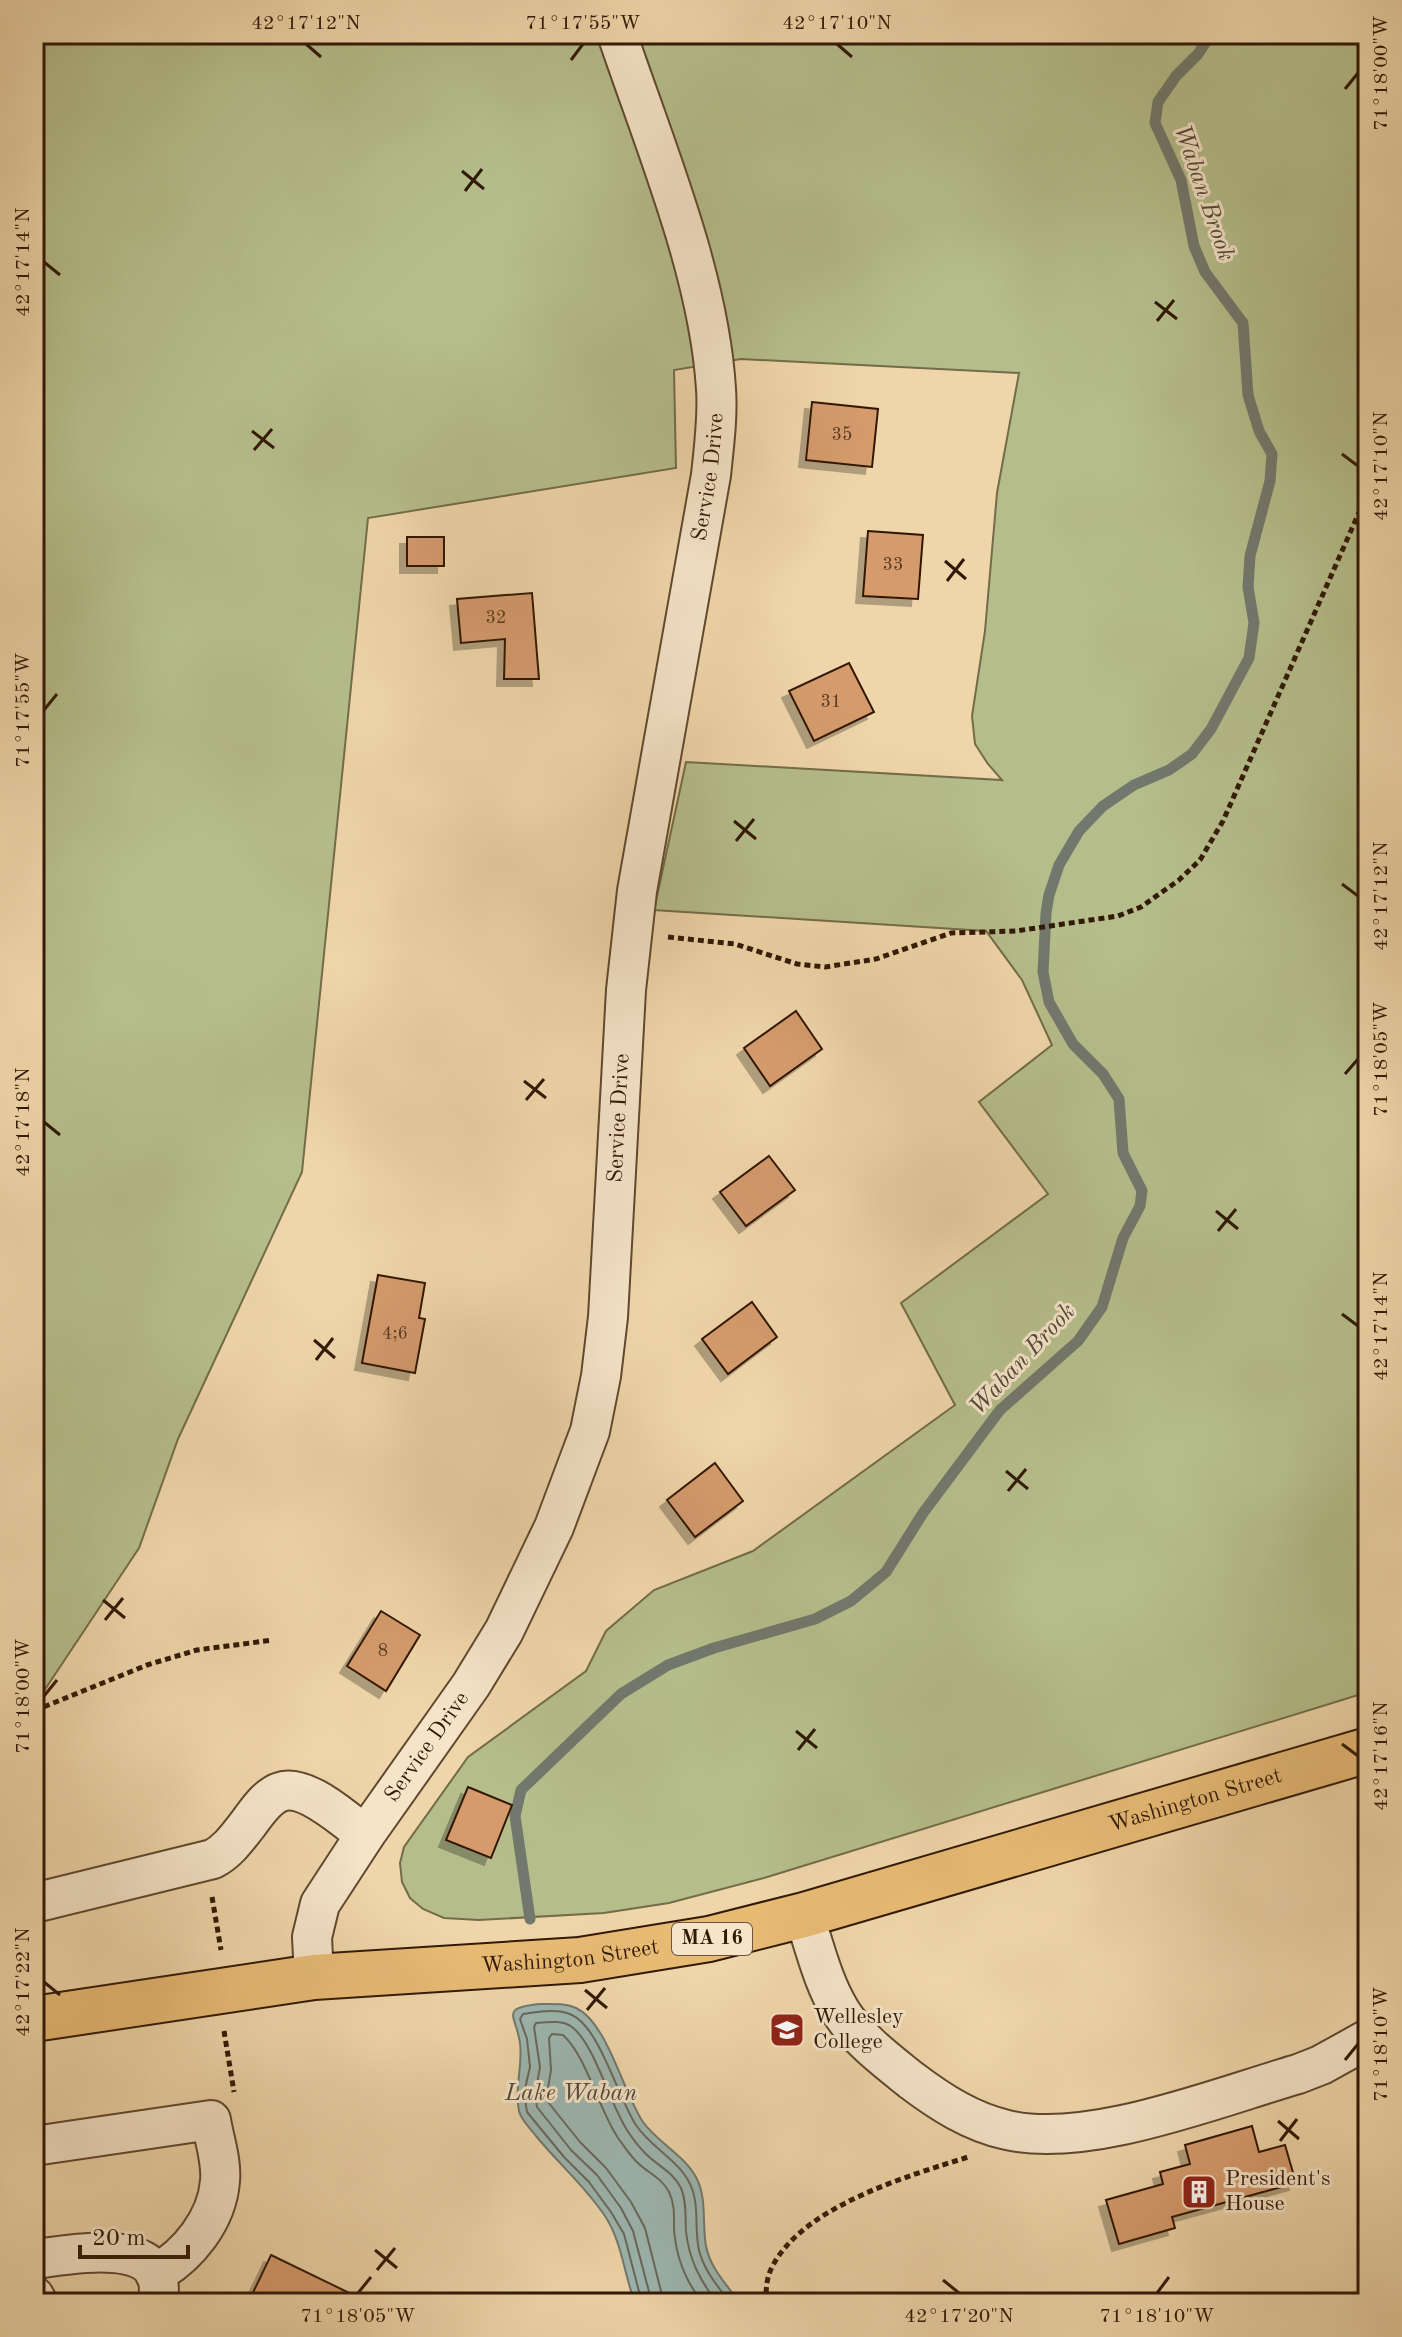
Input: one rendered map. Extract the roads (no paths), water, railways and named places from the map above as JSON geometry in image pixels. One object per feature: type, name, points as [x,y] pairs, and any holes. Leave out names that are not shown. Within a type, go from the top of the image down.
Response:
[{"type":"main road","name":"Washington Street","points":[[34,2019],[314,1977],[616,1956],[709,1939],[804,1915],[1368,1750]]},
{"type":"street","name":"Service Drive","points":[[314,1977],[312,1937],[320,1904],[471,1685],[504,1631],[549,1539],[590,1431],[601,1376],[610,1289],[631,934],[711,475],[716,410],[707,319],[671,195],[617,34]]},
{"type":"street","points":[[34,1903],[203,1863],[221,1854],[262,1805],[285,1791],[297,1792],[321,1803],[365,1835]]},
{"type":"street","points":[[804,1915],[832,1994],[856,2031],[928,2093],[970,2118],[1007,2130],[1059,2135],[1131,2122],[1298,2074],[1368,2039]]},
{"type":"street","points":[[34,2146],[211,2120],[220,2171],[216,2200],[193,2244],[175,2261],[156,2289]]},
{"type":"street","points":[[34,2259],[115,2251],[131,2254],[144,2262],[156,2289]]},
{"type":"street","points":[[34,2296],[38,2303]]},
{"type":"water","name":"Lake Waban","points":[[540,2004],[576,2008],[597,2028],[643,2122],[686,2163],[697,2179],[702,2195],[708,2254],[740,2303],[635,2303],[619,2247],[605,2216],[544,2146],[519,2111],[517,2094],[521,2052],[513,2014],[519,2008]]},
{"type":"waterway","name":"Waban Brook","points":[[530,1919],[515,1816],[521,1790],[621,1694],[668,1665],[714,1648],[815,1619],[851,1601],[886,1572],[923,1513],[1000,1410],[1078,1341],[1102,1307],[1123,1238],[1140,1206],[1142,1191],[1123,1153],[1119,1099],[1103,1074],[1073,1044],[1049,1002],[1043,972],[1046,913],[1059,865],[1079,831],[1103,806],[1134,785],[1169,770],[1192,754],[1211,729],[1249,658],[1254,623],[1248,587],[1250,556],[1270,481],[1272,454],[1259,431],[1248,395],[1243,323],[1205,272],[1194,246],[1181,180],[1155,123],[1158,102],[1211,34]]},
{"type":"place","name":"Wellesley College","points":[[787,2030]]},
{"type":"place","name":"President's House","points":[[1199,2192]]}]
